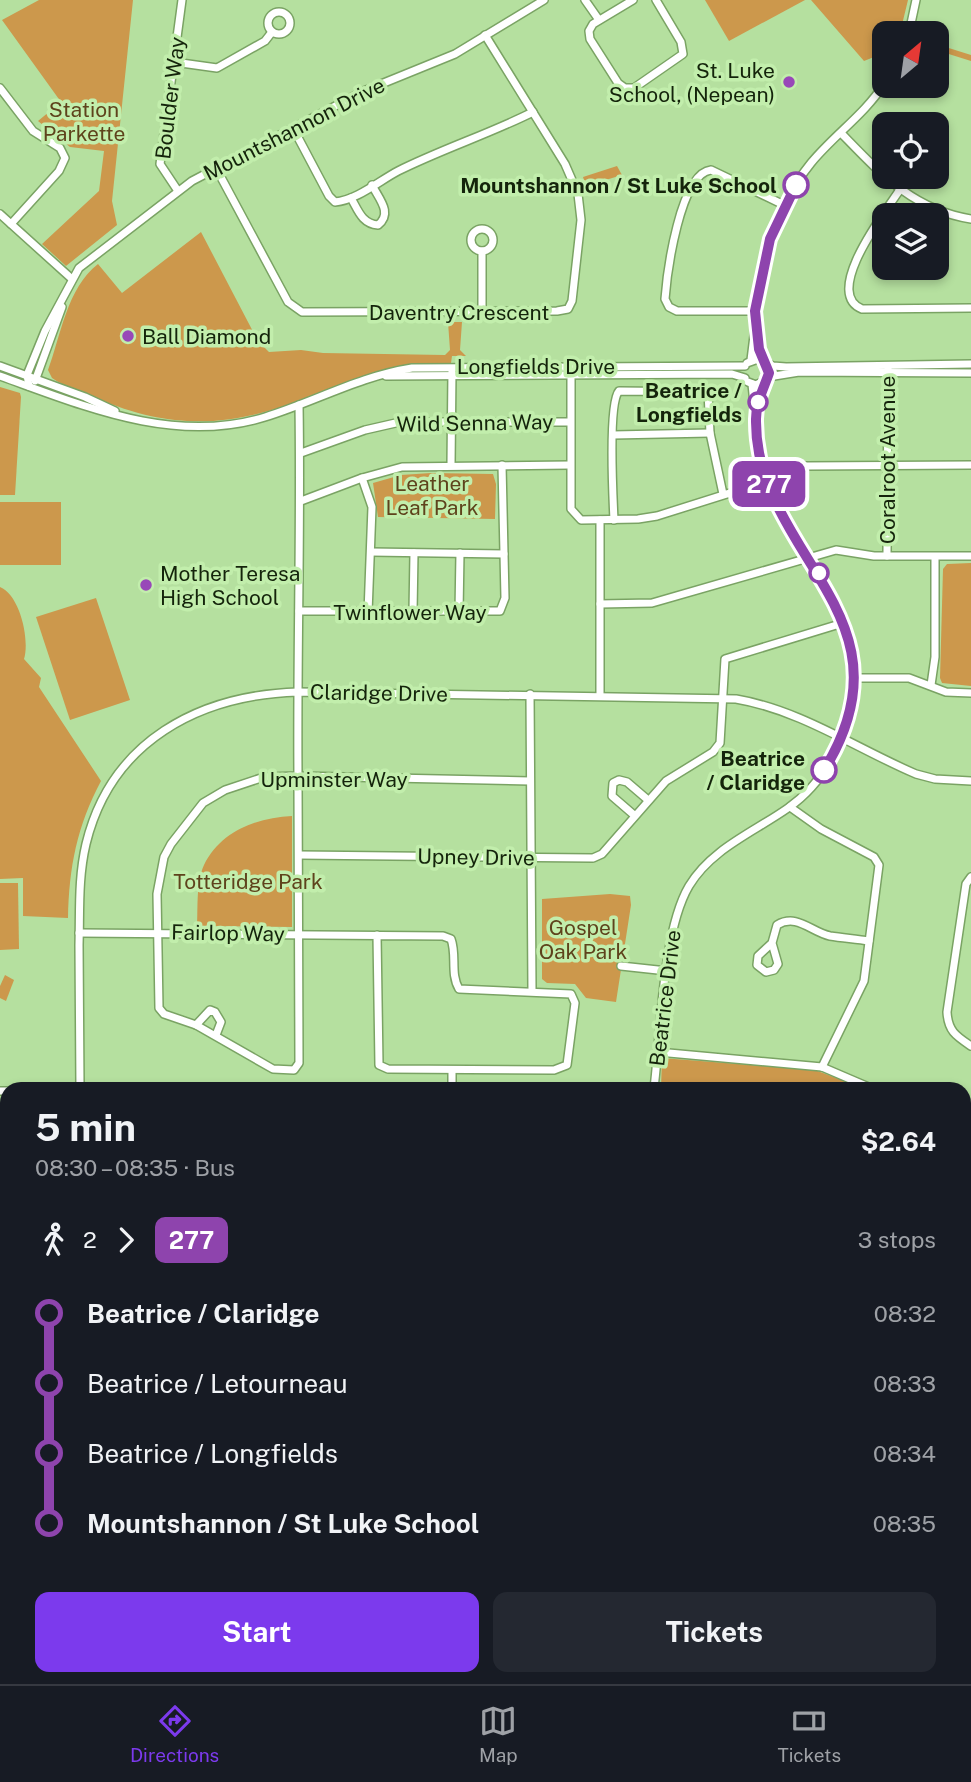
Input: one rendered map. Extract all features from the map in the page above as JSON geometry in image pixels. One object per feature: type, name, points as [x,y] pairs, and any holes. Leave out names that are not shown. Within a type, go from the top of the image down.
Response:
[{"type":"street","name":"Boulder Way","points":[[178,191],[160,164],[182,0]]},
{"type":"street","name":"Mountshannon Drive","points":[[27,375],[72,279],[89,259],[178,191],[364,90],[455,54],[544,0]]},
{"type":"street","points":[[585,0],[599,20]]},
{"type":"street","points":[[633,0],[590,26],[590,39],[620,86],[634,88],[683,54],[681,41],[656,0]]},
{"type":"street","points":[[912,21],[916,0]]},
{"type":"street","points":[[174,62],[217,68],[265,41],[272,32]]},
{"type":"street","name":"Daventry Crescent","points":[[216,168],[294,309],[309,313],[557,312],[568,309],[572,301],[581,220],[578,194],[565,164],[485,35]]},
{"type":"street","points":[[0,88],[33,131],[60,148],[65,158],[59,171],[11,224]]},
{"type":"street","points":[[872,97],[803,173],[785,205],[770,239],[745,378],[752,384],[799,372],[971,363]]},
{"type":"street","points":[[293,128],[331,200],[343,201],[400,170],[500,130],[533,113]]},
{"type":"street","points":[[841,132],[899,191],[925,206],[971,219]]},
{"type":"street","points":[[755,311],[677,311],[668,307],[665,299],[667,273],[677,230],[696,177],[704,171],[711,170],[785,205]]},
{"type":"street","points":[[351,198],[362,218],[370,225],[378,225],[386,218],[386,212],[372,185]]},
{"type":"street","points":[[899,191],[856,257],[849,298],[854,306],[862,309],[971,308]]},
{"type":"street","points":[[0,214],[72,279]]},
{"type":"street","points":[[482,251],[482,312]]},
{"type":"street","name":"Mountshannon Drive","points":[[37,379],[67,289]]},
{"type":"street","points":[[755,325],[764,362],[765,380]]},
{"type":"street","points":[[764,362],[786,367],[971,373]]},
{"type":"street","name":"Longfields Drive","points":[[0,376],[82,406],[168,426],[215,427],[253,420],[371,377],[412,368],[764,362]]},
{"type":"street","name":"Longfields Drive","points":[[0,366],[125,416]]},
{"type":"street","points":[[451,465],[452,366]]},
{"type":"street","points":[[571,366],[569,465],[571,509],[575,516],[600,520],[657,516],[768,481],[806,466],[971,465]]},
{"type":"street","name":"Coralroot Avenue","points":[[887,556],[888,369]]},
{"type":"street","name":"Longfields Drive","points":[[371,377],[732,374],[745,378]]},
{"type":"street","points":[[27,375],[29,386]]},
{"type":"street","points":[[29,386],[37,379]]},
{"type":"street","name":"Beatrice Drive","points":[[755,416],[765,380]]},
{"type":"street","name":"Beatrice Drive","points":[[655,1082],[674,923],[694,878],[715,856],[790,807],[824,770],[842,738],[850,712],[855,678],[843,623],[768,481],[758,440],[752,384]]},
{"type":"street","points":[[614,520],[614,396],[619,391],[704,390],[710,396],[710,433],[723,495]]},
{"type":"street","points":[[216,1035],[221,1022],[215,1012],[210,1010],[196,1025],[273,1069],[294,1070],[299,1063],[299,405]]},
{"type":"street","name":"Wild Senna Way","points":[[301,453],[383,424],[569,422]]},
{"type":"street","points":[[613,435],[710,433]]},
{"type":"street","name":"Twinflower Way","points":[[299,611],[493,612],[503,609],[502,465]]},
{"type":"street","points":[[301,501],[362,478],[401,467],[569,465]]},
{"type":"street","points":[[362,478],[372,507],[368,613]]},
{"type":"street","points":[[600,520],[600,695]]},
{"type":"street","points":[[600,604],[652,603],[808,557],[849,550],[887,556],[971,556]]},
{"type":"street","points":[[371,552],[504,554]]},
{"type":"street","points":[[412,612],[414,553]]},
{"type":"street","points":[[459,612],[460,553]]},
{"type":"street","points":[[930,685],[935,657],[935,556]]},
{"type":"street","points":[[720,698],[724,659],[843,623]]},
{"type":"street","points":[[855,678],[898,677],[946,692],[971,693]]},
{"type":"street","name":"Claridge Drive","points":[[80,1082],[78,894],[86,843],[108,789],[128,763],[170,726],[210,705],[254,694],[298,692],[720,698],[761,704],[842,738],[916,774],[935,779],[971,781]]},
{"type":"street","points":[[530,694],[532,990]]},
{"type":"street","name":"Upney Drive","points":[[299,855],[593,858],[601,854],[666,781],[713,752],[720,743],[720,698]]},
{"type":"street","name":"Upminster Way","points":[[196,1025],[164,1014],[159,1008],[157,894],[164,858],[203,803],[239,783],[264,777],[530,781]]},
{"type":"street","points":[[634,816],[612,796],[613,783],[619,780],[627,782],[648,800]]},
{"type":"street","points":[[790,807],[821,829],[877,859],[879,865],[864,981],[822,1068]]},
{"type":"street","points":[[971,877],[966,884],[947,1012],[948,1025],[955,1035],[971,1046]]},
{"type":"street","points":[[772,943],[777,925],[789,920],[829,936],[869,941]]},
{"type":"street","name":"Fairlop Way","points":[[79,933],[157,932],[377,935],[443,936],[451,939],[455,982],[459,989],[532,990],[571,994],[575,1003],[567,1065],[554,1070],[388,1069],[379,1065],[377,935]]},
{"type":"street","points":[[621,966],[667,971]]},
{"type":"street","points":[[658,1052],[822,1068],[856,1082]]},
{"type":"street","points":[[452,1070],[452,1082]]},
{"type":"green space","name":"Station Parkette","points":[[39,0],[133,0],[112,201],[117,225],[66,266],[42,244],[99,191],[104,151],[70,147],[38,121],[61,102],[2,20]]},
{"type":"green space","points":[[705,0],[805,0],[729,41]]},
{"type":"green space","points":[[811,0],[908,0],[903,21],[872,21],[872,58],[864,61]]},
{"type":"green space","points":[[949,48],[971,55],[971,61],[949,54]]},
{"type":"green space","points":[[617,166],[622,175],[586,186],[583,177]]},
{"type":"green space","points":[[201,232],[258,341],[269,352],[301,350],[323,353],[445,355],[450,350],[448,322],[462,322],[460,350],[466,356],[452,356],[451,363],[411,364],[391,368],[280,408],[212,421],[176,420],[138,413],[52,378],[48,370],[66,313],[87,274],[98,264],[122,293]]},
{"type":"green space","points":[[0,387],[20,393],[21,397],[15,495],[0,495]]},
{"type":"green space","name":"Leather Leaf Park","points":[[493,474],[496,484],[495,519],[378,517],[373,483],[401,475]]},
{"type":"green space","points":[[0,502],[61,502],[61,565],[0,565]]},
{"type":"green space","points":[[971,563],[971,686],[942,683],[943,569],[947,564]]},
{"type":"green space","points":[[0,587],[13,599],[22,619],[26,641],[24,659],[41,678],[39,687],[101,781],[86,814],[76,847],[70,881],[68,918],[23,916],[23,878],[0,879]]},
{"type":"green space","points":[[96,598],[130,700],[70,720],[36,617]]},
{"type":"green space","name":"Totteridge Park","points":[[292,816],[292,927],[197,926],[200,879],[211,853],[241,828],[265,820]]},
{"type":"green space","points":[[0,883],[18,883],[19,949],[0,950]]},
{"type":"green space","name":"Gospel Oak Park","points":[[610,894],[630,896],[631,905],[616,1002],[586,998],[575,984],[547,983],[542,979],[542,899]]},
{"type":"green space","points":[[5,975],[14,980],[6,1001],[0,998],[0,986]]},
{"type":"green space","points":[[662,1058],[815,1070],[847,1082],[661,1082]]},
{"type":"bus line","name":"277","points":[[796,185],[770,239],[755,311],[759,349],[769,373],[763,383],[755,416],[762,462],[771,491],[835,604],[853,657],[854,689],[850,712],[842,738],[824,770]]},
{"type":"place","name":"St. Luke School, (Nepean)","points":[[789,82]]},
{"type":"place","name":"Mountshannon / St Luke School","points":[[796,185]]},
{"type":"place","name":"Ball Diamond","points":[[128,336]]},
{"type":"place","name":"Beatrice / Longfields","points":[[758,402]]},
{"type":"place","name":"Mother Teresa High School","points":[[146,585]]},
{"type":"place","name":"Beatrice / Claridge","points":[[824,770]]}]
